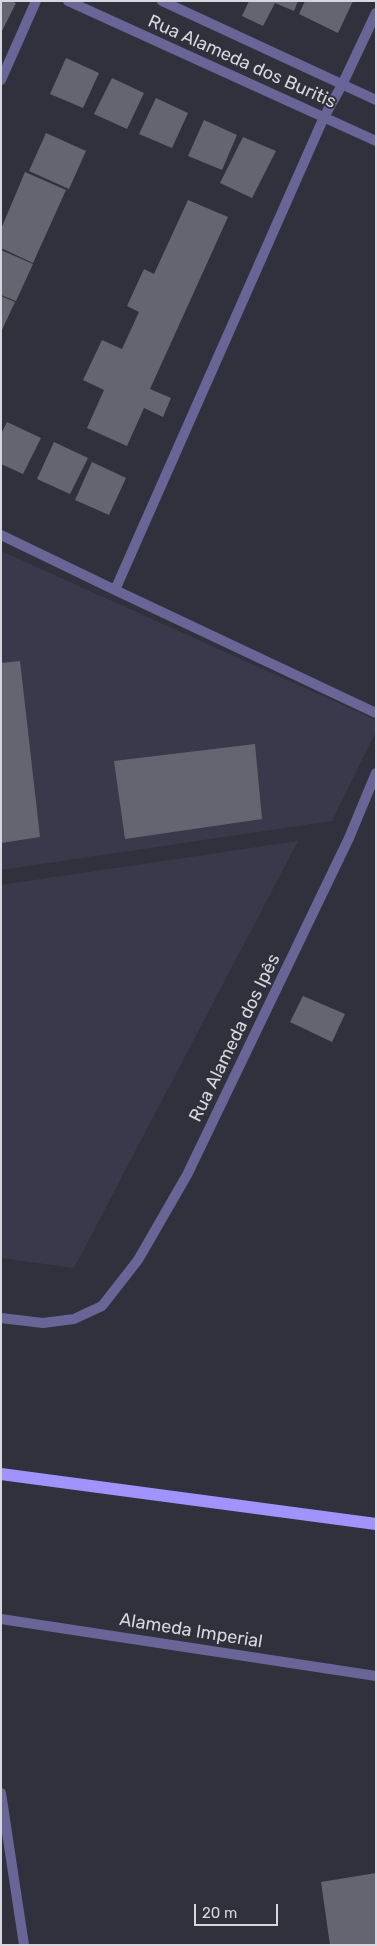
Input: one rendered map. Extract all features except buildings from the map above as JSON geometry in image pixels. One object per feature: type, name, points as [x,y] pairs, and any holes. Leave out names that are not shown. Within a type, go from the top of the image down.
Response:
[{"type":"main road","points":[[1,1474],[376,1524]]},
{"type":"street","points":[[1,80],[36,1]]},
{"type":"street","name":"Rua Alameda dos Buritis","points":[[68,1],[376,141]]},
{"type":"street","name":"Rua Alameda dos Buritis","points":[[162,1],[376,100]]},
{"type":"street","points":[[115,590],[324,117],[342,85],[376,12]]},
{"type":"street","points":[[1,535],[376,713]]},
{"type":"street","name":"Rua Alameda dos Ipês","points":[[1,1318],[43,1323],[74,1318],[102,1306],[138,1260],[187,1175],[349,838],[376,772]]},
{"type":"street","name":"Alameda Imperial","points":[[1,1619],[376,1676]]},
{"type":"street","points":[[1,1793],[24,1945]]},
{"type":"shaded area","points":[[1,551],[376,720],[376,731],[332,821],[1,870]]},
{"type":"shaded area","points":[[298,841],[74,1268],[1,1258],[1,885]]}]
